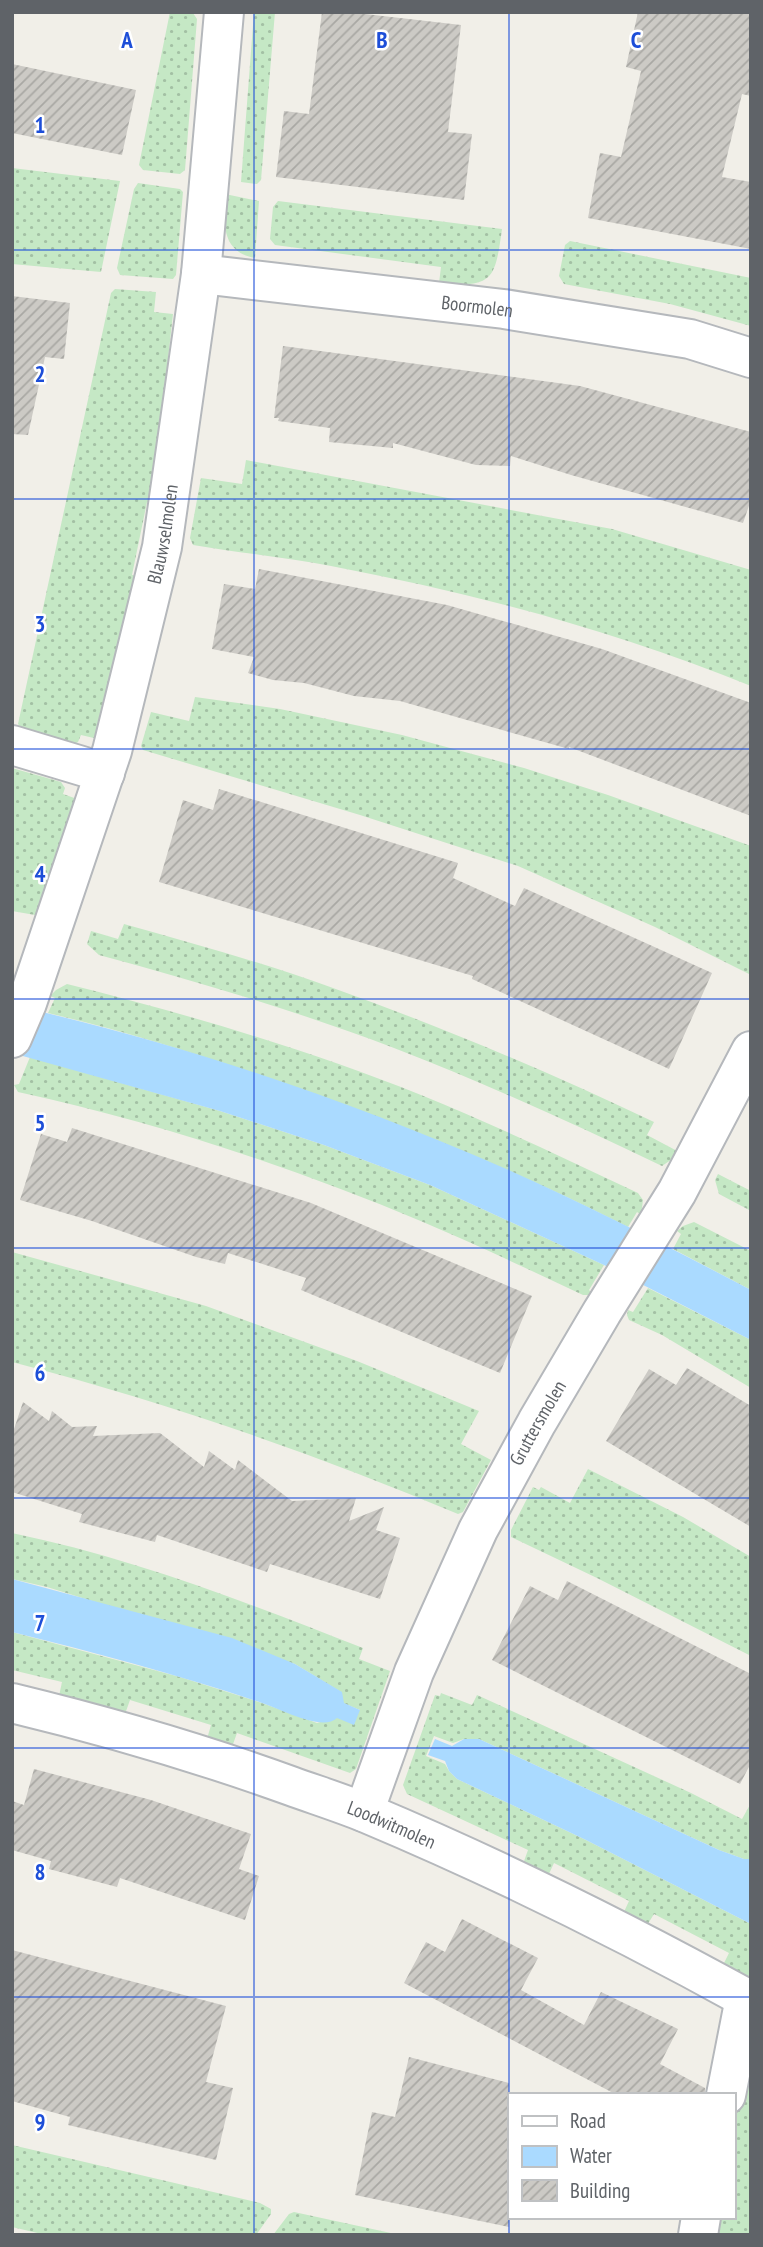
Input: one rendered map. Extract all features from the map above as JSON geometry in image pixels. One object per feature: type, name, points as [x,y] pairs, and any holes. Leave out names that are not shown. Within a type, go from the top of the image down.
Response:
[{"type":"street","name":"Blauwselmolen","points":[[12,1038],[27,1003],[105,772],[162,547],[201,274],[224,12]]},
{"type":"street","name":"Boormolen","points":[[201,274],[503,309],[690,340],[751,358]]},
{"type":"street","points":[[12,745],[105,772]]},
{"type":"street","name":"Gruttersmolen","points":[[364,1812],[414,1672],[478,1530],[537,1422],[677,1192],[751,1051]]},
{"type":"street","name":"Loodwitmolen","points":[[12,1703],[86,1721],[229,1764],[364,1812],[554,1899],[748,1999]]},
{"type":"street","points":[[726,2093],[748,1999]]},
{"type":"green space","points":[[170,12],[193,13],[197,19],[185,170],[180,174],[143,170],[139,165]]},
{"type":"green space","points":[[254,12],[275,12],[261,180],[257,184],[241,182]]},
{"type":"green space","points":[[12,168],[120,181],[101,272],[12,264]]},
{"type":"green space","points":[[138,183],[180,189],[183,192],[176,275],[173,279],[120,275],[117,268],[134,189]]},
{"type":"green space","points":[[225,194],[259,201],[255,258],[244,255],[230,242],[225,225]]},
{"type":"green space","points":[[278,201],[502,229],[497,260],[488,277],[481,282],[439,283],[441,267],[275,245],[270,239],[273,207]]},
{"type":"green space","points":[[570,241],[751,278],[751,326],[670,304],[564,284],[559,276],[565,245]]},
{"type":"green space","points":[[115,289],[156,292],[154,312],[173,314],[167,368],[174,369],[154,503],[147,502],[132,575],[139,576],[98,739],[81,735],[74,744],[22,729],[18,724],[111,293]]},
{"type":"green space","points":[[246,460],[612,529],[751,570],[751,686],[596,631],[491,601],[331,566],[193,545],[190,538],[201,478],[242,484]]},
{"type":"green space","points":[[195,697],[280,709],[402,735],[524,768],[751,846],[751,975],[655,927],[518,866],[143,750],[141,746],[151,712],[189,721]]},
{"type":"green space","points":[[12,768],[61,782],[65,788],[63,794],[80,800],[43,909],[35,915],[12,911]]},
{"type":"green space","points":[[124,924],[307,979],[495,1051],[654,1122],[647,1135],[681,1153],[662,1166],[529,1104],[394,1048],[248,998],[99,955],[87,944],[91,931],[118,939]]},
{"type":"green space","points":[[67,984],[246,1034],[334,1062],[421,1095],[638,1193],[643,1200],[641,1215],[637,1212],[628,1227],[510,1171],[390,1123],[147,1039],[48,1013],[55,998],[50,996]]},
{"type":"green space","points":[[30,1057],[220,1111],[324,1145],[430,1185],[604,1265],[589,1290],[592,1293],[583,1295],[423,1222],[274,1165],[121,1117],[18,1092],[14,1085],[19,1084]]},
{"type":"green space","points":[[718,1174],[751,1191],[751,1211],[719,1194],[715,1180]]},
{"type":"green space","points":[[694,1222],[751,1251],[751,1290],[673,1249],[681,1234],[677,1231]]},
{"type":"green space","points":[[12,1252],[206,1306],[357,1361],[479,1411],[461,1444],[491,1460],[463,1512],[458,1514],[349,1470],[238,1430],[126,1394],[12,1362]]},
{"type":"green space","points":[[648,1288],[751,1340],[751,1388],[662,1335],[629,1320],[628,1310],[633,1312]]},
{"type":"green space","points":[[588,1469],[683,1517],[751,1557],[751,1656],[511,1537],[511,1530],[533,1487],[539,1490],[541,1487],[570,1503]]},
{"type":"green space","points":[[12,1533],[102,1555],[146,1569],[234,1598],[363,1648],[359,1659],[390,1671],[356,1769],[350,1773],[237,1733],[232,1747],[207,1739],[211,1725],[130,1700],[125,1714],[59,1696],[62,1682],[12,1670],[12,1632],[180,1677],[317,1723],[360,1710],[343,1703],[341,1692],[295,1664],[47,1587],[12,1579]]},
{"type":"green space","points":[[441,1693],[472,1705],[477,1695],[742,1819],[751,1803],[751,1859],[744,1859],[719,1850],[479,1739],[464,1739],[453,1743],[434,1736],[426,1756],[445,1764],[457,1779],[586,1840],[751,1924],[751,1982],[722,1967],[729,1953],[654,1914],[646,1927],[623,1914],[629,1901],[554,1863],[548,1876],[523,1864],[528,1850],[407,1794],[403,1785],[435,1695],[440,1696]]},
{"type":"green space","points":[[744,2080],[751,2082],[751,2235],[713,2235],[716,2219],[735,2219],[735,2123]]},
{"type":"green space","points":[[12,2145],[260,2203],[271,2209],[271,2214],[256,2235],[46,2235],[12,2227]]},
{"type":"green space","points":[[294,2212],[400,2235],[273,2235],[289,2214]]},
{"type":"water","points":[[12,1005],[138,1037],[262,1075],[384,1119],[535,1182],[751,1290],[751,1340],[604,1265],[430,1185],[324,1145],[220,1111],[12,1053]]},
{"type":"water","points":[[12,1579],[232,1638],[295,1664],[342,1692],[344,1703],[360,1710],[354,1725],[337,1718],[330,1722],[312,1721],[169,1674],[12,1632]]},
{"type":"water","points":[[435,1739],[452,1746],[464,1739],[479,1739],[719,1850],[751,1859],[751,1924],[586,1840],[457,1779],[449,1771],[445,1761],[428,1755]]},
{"type":"building","points":[[322,12],[348,12],[461,25],[448,132],[472,134],[464,200],[276,177],[284,111],[309,114]]},
{"type":"building","points":[[638,12],[751,12],[751,96],[742,94],[722,177],[751,182],[751,249],[588,218],[600,153],[621,157],[641,71],[626,67]]},
{"type":"building","points":[[12,64],[136,90],[122,155],[12,133]]},
{"type":"building","points":[[12,296],[70,303],[64,359],[45,357],[28,435],[12,434]]},
{"type":"building","points":[[283,346],[580,386],[751,432],[751,500],[743,523],[511,456],[510,466],[476,465],[393,443],[393,448],[329,442],[330,428],[278,421],[279,418],[274,418]]},
{"type":"building","points":[[259,569],[447,605],[602,649],[751,703],[751,816],[569,747],[400,701],[354,696],[304,683],[273,680],[248,673],[254,657],[212,649],[224,584],[255,589]]},
{"type":"building","points":[[219,789],[458,863],[453,878],[515,906],[524,888],[712,973],[669,1069],[472,979],[473,976],[159,882],[183,800],[213,810]]},
{"type":"building","points":[[72,1128],[311,1203],[532,1296],[500,1373],[301,1290],[306,1278],[228,1253],[225,1264],[196,1257],[92,1221],[20,1200],[41,1134],[67,1142]]},
{"type":"building","points":[[687,1368],[751,1406],[751,1527],[606,1441],[649,1369],[676,1385]]},
{"type":"building","points":[[23,1402],[49,1421],[52,1411],[72,1427],[97,1426],[93,1436],[160,1433],[204,1467],[209,1451],[235,1470],[238,1460],[292,1501],[356,1498],[349,1521],[384,1507],[376,1530],[400,1538],[380,1599],[270,1564],[267,1572],[157,1535],[155,1542],[79,1522],[82,1514],[12,1492],[12,1435]]},
{"type":"building","points":[[567,1581],[751,1674],[751,1763],[740,1784],[492,1660],[530,1586],[558,1600]]},
{"type":"building","points":[[34,1769],[151,1800],[251,1834],[239,1869],[259,1876],[245,1920],[120,1878],[117,1887],[49,1869],[51,1861],[12,1850],[12,1801],[24,1805]]},
{"type":"building","points":[[462,1919],[538,1958],[521,1990],[584,2025],[601,1992],[678,2029],[660,2064],[705,2088],[705,2093],[613,2093],[404,1983],[426,1942],[445,1952]]},
{"type":"building","points":[[12,1950],[226,2006],[206,2082],[233,2088],[216,2160],[68,2125],[70,2117],[12,2101]]},
{"type":"building","points":[[409,2057],[509,2083],[509,2227],[355,2195],[372,2112],[395,2117]]}]
